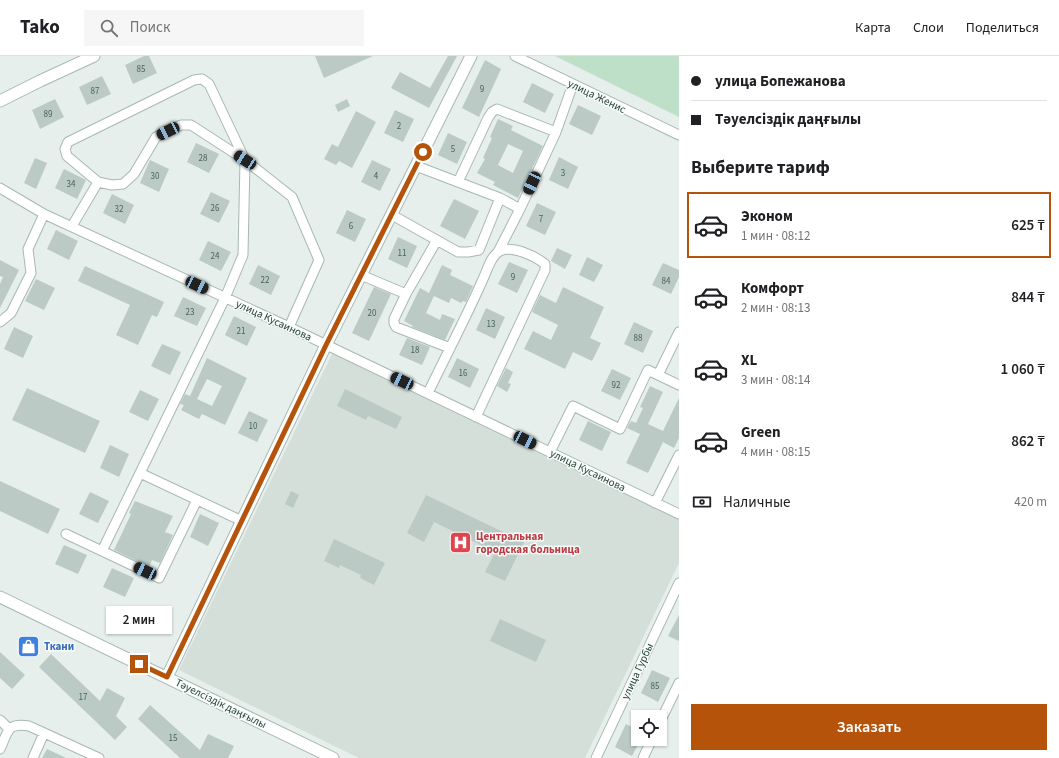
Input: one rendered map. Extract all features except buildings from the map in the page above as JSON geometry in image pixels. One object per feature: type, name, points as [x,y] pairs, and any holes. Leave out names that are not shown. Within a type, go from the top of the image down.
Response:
[{"type":"street","points":[[0,101],[94,56]]},
{"type":"street","points":[[167,677],[326,345],[471,56]]},
{"type":"street","name":"улица Женис","points":[[515,56],[679,135]]},
{"type":"street","points":[[102,551],[225,298],[243,255],[245,160],[209,84],[202,79],[194,80],[68,142],[65,149],[67,156],[98,182],[112,185],[123,184],[134,174],[156,137],[181,125],[191,125],[245,160],[292,197],[319,260],[289,327]]},
{"type":"street","points":[[428,393],[492,260],[498,252],[520,209],[556,132],[573,84]]},
{"type":"street","points":[[458,182],[488,118],[497,108],[556,132]]},
{"type":"street","points":[[416,166],[500,198],[520,209]]},
{"type":"street","points":[[72,226],[98,182]]},
{"type":"street","name":"улица Кусаинова","points":[[0,188],[44,214],[289,327],[679,514]]},
{"type":"street","points":[[392,215],[458,252],[468,252],[479,250],[500,198]]},
{"type":"street","points":[[0,322],[11,313],[31,273],[28,250],[44,214]]},
{"type":"street","points":[[437,240],[406,294],[394,319],[394,323],[396,327],[450,348]]},
{"type":"street","points":[[476,417],[545,270],[545,264],[541,261],[517,250],[507,248],[498,252]]},
{"type":"street","points":[[361,275],[406,294]]},
{"type":"street","points":[[658,375],[679,332]]},
{"type":"street","points":[[550,452],[573,406],[620,429],[648,370],[679,385]]},
{"type":"street","points":[[656,503],[679,456]]},
{"type":"street","points":[[140,473],[242,521]]},
{"type":"street","points":[[66,534],[159,578],[197,500]]},
{"type":"street","name":"улица Гурбы","points":[[596,758],[679,583]]},
{"type":"street","name":"Тәуелсіздік даңғылы","points":[[0,596],[333,758]]},
{"type":"street","points":[[666,710],[678,688]]},
{"type":"street","points":[[0,720],[9,729]]},
{"type":"street","points":[[0,749],[9,729],[19,724],[29,726],[99,758]]},
{"type":"street","points":[[33,758],[44,733]]},
{"type":"street","points":[[642,758],[648,746]]},
{"type":"shaded area","name":"Центральная городская больница","points":[[333,352],[679,520],[679,563],[585,758],[359,758],[179,670]]},
{"type":"green space","points":[[555,56],[679,56],[679,117]]},
{"type":"place","name":"Центральная городская больница","points":[[460,542]]},
{"type":"place","name":"Ткани","points":[[29,646]]},
{"type":"route","points":[[139,664],[167,677],[326,345],[423,152]]}]
